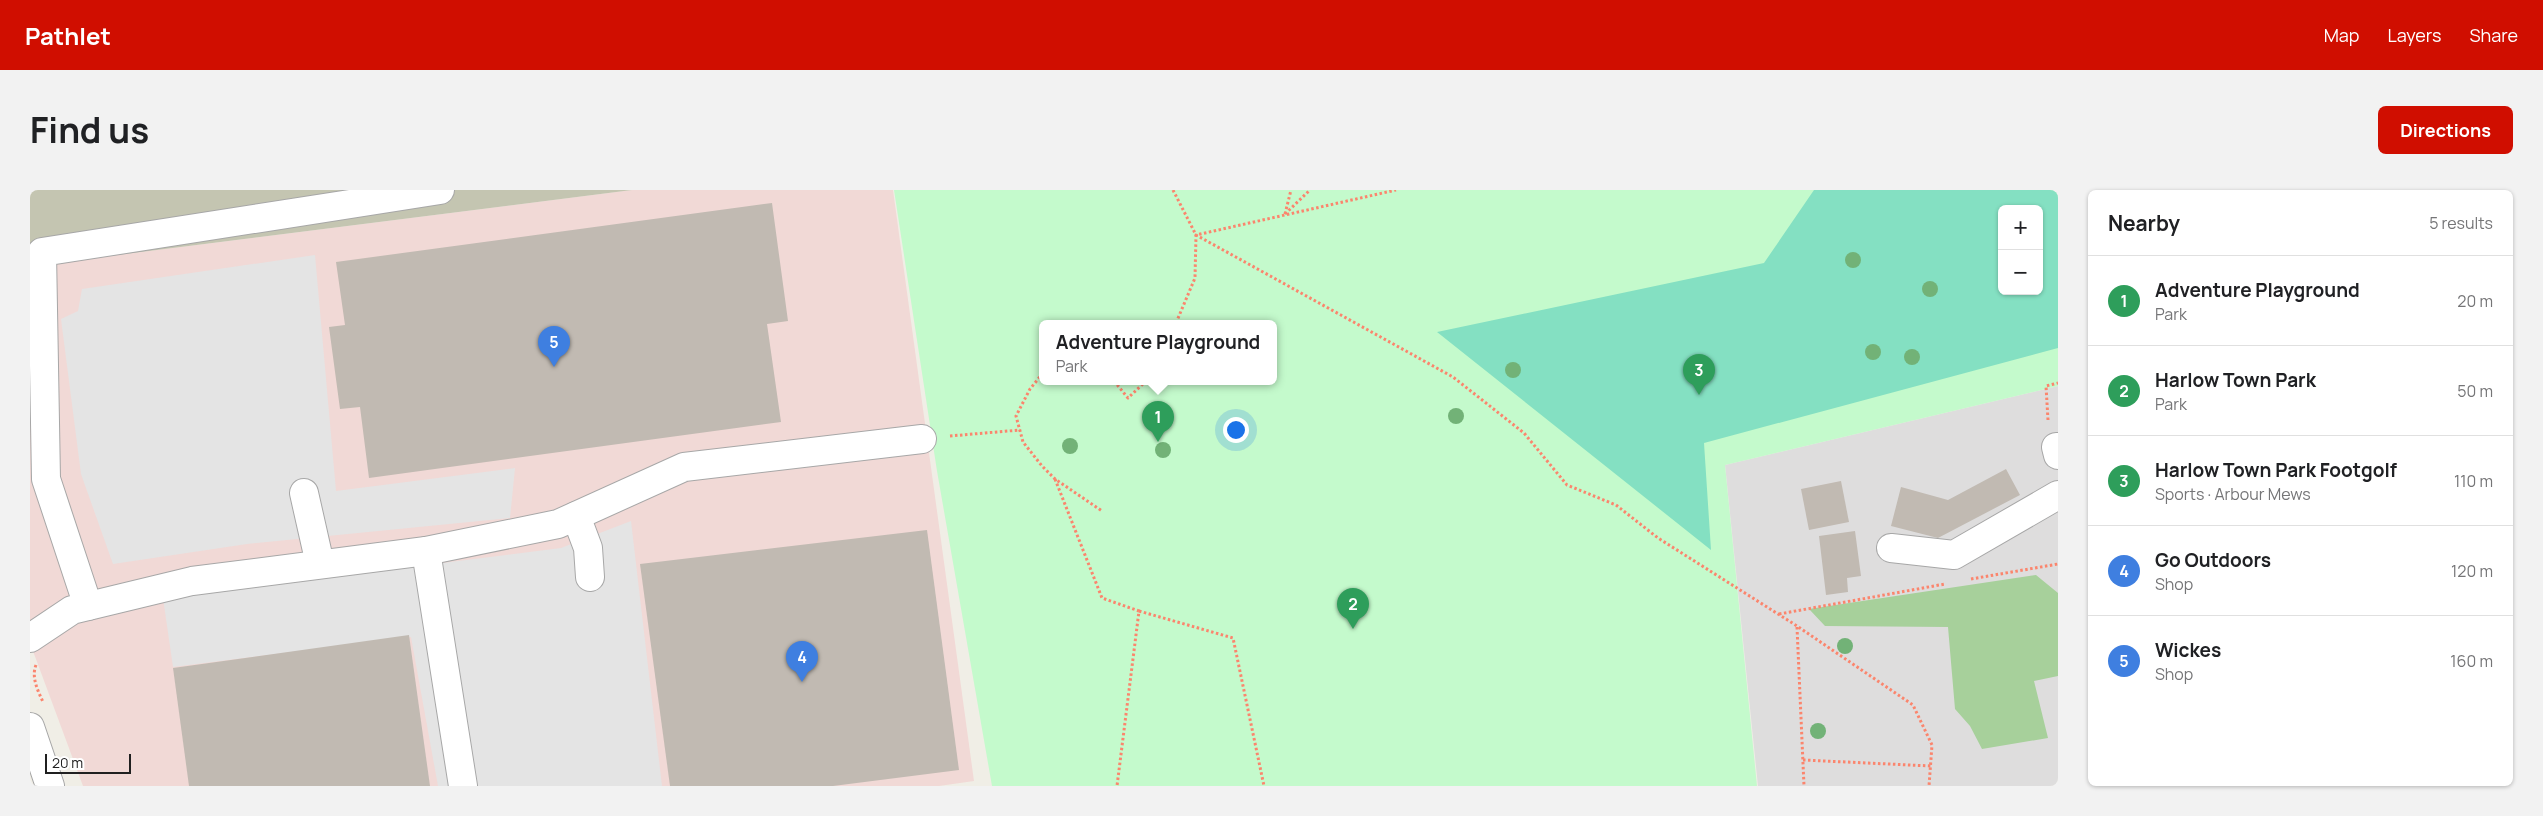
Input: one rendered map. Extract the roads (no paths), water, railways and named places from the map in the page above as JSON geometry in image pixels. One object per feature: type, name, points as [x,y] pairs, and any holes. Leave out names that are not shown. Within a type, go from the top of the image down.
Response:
[{"type":"street","points":[[88,606],[46,479],[42,252],[440,190]]},
{"type":"street","points":[[35,634],[72,610],[192,581],[426,551],[558,524],[684,467],[922,439]]},
{"type":"street","points":[[304,493],[320,564]]},
{"type":"street","points":[[1891,548],[1954,555],[2058,496]]},
{"type":"street","points":[[576,516],[588,548],[590,577]]},
{"type":"street","points":[[426,551],[463,786]]},
{"type":"street","points":[[37,716],[50,786]]},
{"type":"street","points":[[30,776],[37,786]]},
{"type":"place","name":"Wickes","points":[[554,367]]},
{"type":"place","name":"Harlow Town Park Footgolf","points":[[1699,395]]},
{"type":"place","name":"Adventure Playground","points":[[1158,442]]},
{"type":"place","name":"Harlow Town Park","points":[[1353,629]]},
{"type":"place","name":"Go Outdoors","points":[[802,682]]}]
